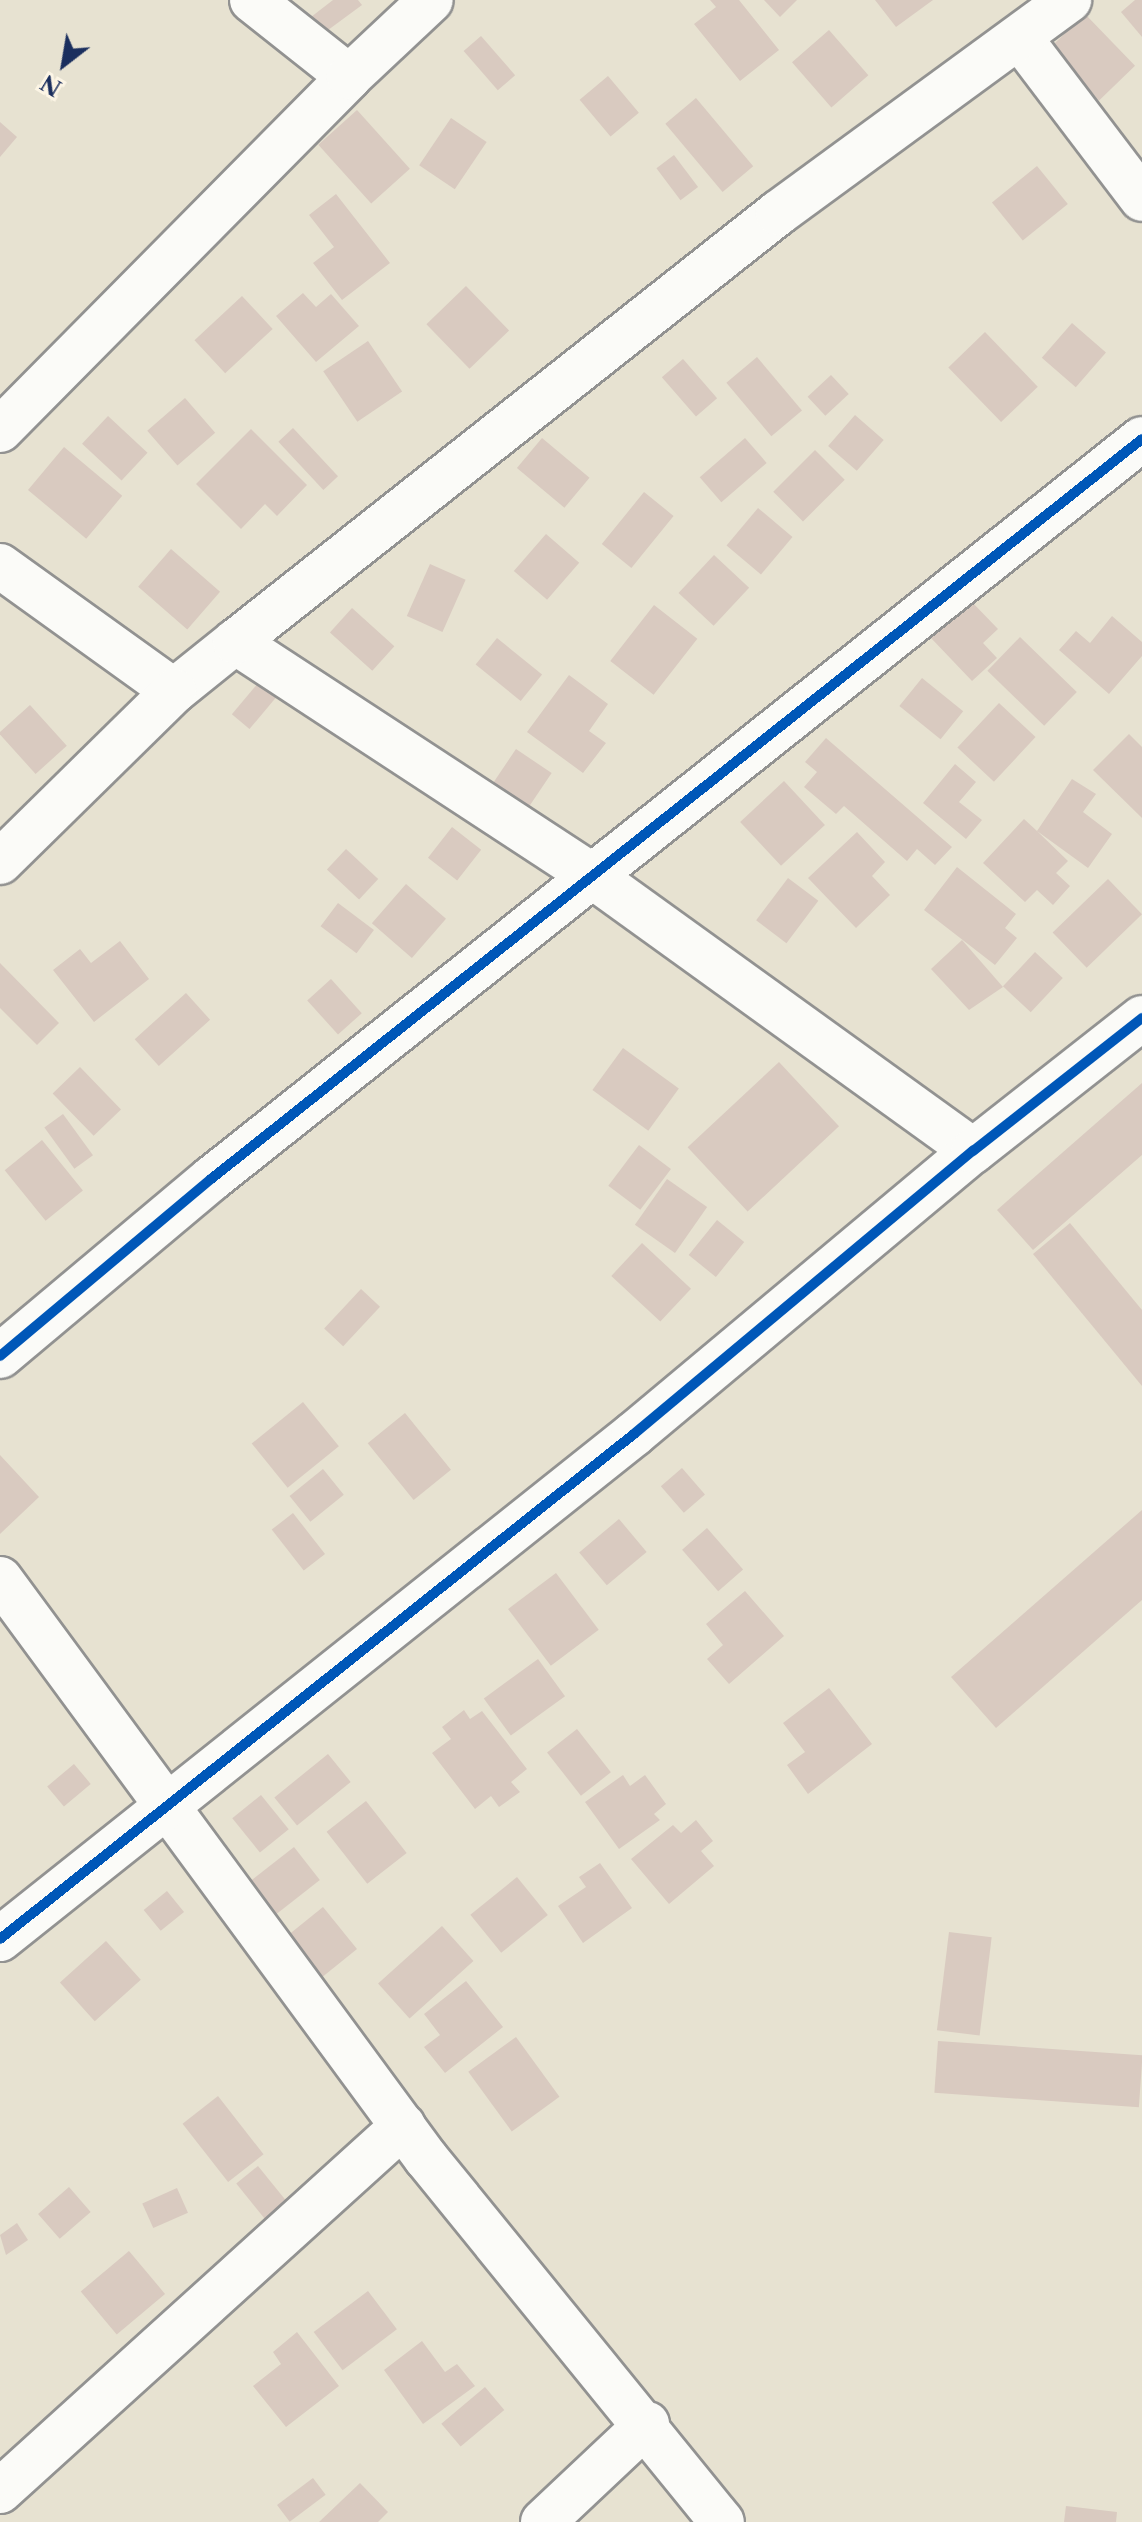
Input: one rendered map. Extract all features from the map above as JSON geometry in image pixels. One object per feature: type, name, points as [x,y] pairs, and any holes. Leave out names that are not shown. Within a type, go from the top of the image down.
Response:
[{"type":"street","points":[[252,0],[349,77]]},
{"type":"street","points":[[0,430],[349,77],[431,0]]},
{"type":"street","points":[[0,862],[174,691],[778,213],[1069,0]]},
{"type":"street","points":[[1020,38],[1142,199]]},
{"type":"street","points":[[0,1356],[211,1179],[595,878],[1142,439]]},
{"type":"street","points":[[0,566],[174,691]]},
{"type":"street","points":[[235,642],[595,878],[973,1151]]},
{"type":"street","points":[[0,1939],[634,1434],[973,1151],[1142,1018]]},
{"type":"street","points":[[0,1579],[403,2126],[647,2424],[722,2522]]},
{"type":"street","points":[[0,2491],[403,2126]]},
{"type":"street","points":[[543,2522],[647,2424]]},
{"type":"building","points":[[333,0],[358,0],[362,5],[324,33],[311,17]]},
{"type":"building","points":[[710,0],[739,0],[779,50],[740,81],[694,24],[716,7]]},
{"type":"building","points":[[764,0],[797,0],[780,17]]},
{"type":"building","points":[[875,0],[933,0],[896,27]]},
{"type":"building","points":[[1135,0],[1142,0],[1142,37],[1121,12]]},
{"type":"building","points":[[1085,14],[1135,66],[1099,101],[1049,49]]},
{"type":"building","points":[[829,30],[868,75],[831,107],[792,62]]},
{"type":"building","points":[[481,36],[515,75],[498,90],[464,51]]},
{"type":"building","points":[[608,76],[639,113],[611,137],[580,100]]},
{"type":"building","points":[[696,98],[753,166],[723,192],[665,124]]},
{"type":"building","points":[[357,110],[410,169],[371,204],[318,145]]},
{"type":"building","points":[[451,118],[487,142],[455,189],[419,165]]},
{"type":"building","points":[[0,122],[17,137],[0,157]]},
{"type":"building","points":[[674,155],[698,187],[681,200],[656,168]]},
{"type":"building","points":[[1037,166],[1068,204],[1023,241],[992,203]]},
{"type":"building","points":[[336,194],[390,263],[342,300],[313,263],[334,247],[309,215]]},
{"type":"building","points":[[466,286],[509,331],[470,369],[426,324]]},
{"type":"building","points":[[303,293],[316,307],[331,294],[359,326],[316,362],[276,316]]},
{"type":"building","points":[[242,296],[273,329],[225,373],[194,340]]},
{"type":"building","points":[[1072,323],[1106,353],[1076,387],[1042,358]]},
{"type":"building","points":[[985,332],[1038,387],[1001,422],[948,367]]},
{"type":"building","points":[[368,341],[402,392],[357,422],[323,371]]},
{"type":"building","points":[[757,357],[802,411],[771,436],[726,383]]},
{"type":"building","points":[[683,359],[717,398],[696,417],[662,377]]},
{"type":"building","points":[[831,375],[849,394],[825,416],[808,397]]},
{"type":"building","points":[[185,398],[215,433],[177,466],[147,431]]},
{"type":"building","points":[[855,415],[884,440],[857,471],[828,446]]},
{"type":"building","points":[[108,416],[147,453],[122,481],[82,444]]},
{"type":"building","points":[[293,428],[338,476],[323,490],[278,442]]},
{"type":"building","points":[[251,429],[307,485],[277,516],[265,504],[241,529],[196,484]]},
{"type":"building","points":[[542,438],[589,478],[564,508],[517,468]]},
{"type":"building","points":[[745,438],[767,463],[721,502],[700,477]]},
{"type":"building","points":[[64,447],[122,496],[86,539],[28,490]]},
{"type":"building","points":[[815,450],[845,480],[803,521],[773,492]]},
{"type":"building","points":[[644,492],[674,516],[631,568],[602,544]]},
{"type":"building","points":[[758,508],[792,537],[761,574],[727,546]]},
{"type":"building","points":[[546,534],[579,563],[547,600],[514,571]]},
{"type":"building","points":[[171,549],[220,592],[187,629],[138,587]]},
{"type":"building","points":[[714,555],[749,588],[714,626],[679,593]]},
{"type":"building","points":[[430,564],[466,580],[442,632],[407,616]]},
{"type":"building","points":[[970,600],[998,629],[983,643],[997,658],[972,681],[931,638]]},
{"type":"building","points":[[654,605],[697,639],[654,695],[610,661]]},
{"type":"building","points":[[352,608],[394,646],[372,671],[330,633]]},
{"type":"building","points":[[1112,616],[1142,642],[1142,656],[1109,694],[1059,650],[1076,631],[1090,643]]},
{"type":"building","points":[[1020,637],[1077,692],[1044,726],[987,671]]},
{"type":"building","points":[[497,638],[542,675],[521,701],[476,664]]},
{"type":"building","points":[[569,675],[608,704],[589,731],[606,743],[583,773],[527,732]]},
{"type":"building","points":[[264,676],[282,691],[249,729],[232,714]]},
{"type":"building","points":[[922,678],[963,711],[941,739],[899,706]]},
{"type":"building","points":[[999,703],[1036,737],[994,782],[957,748]]},
{"type":"building","points":[[30,705],[67,746],[36,774],[0,734]]},
{"type":"building","points":[[1129,734],[1142,747],[1142,818],[1093,770]]},
{"type":"building","points":[[826,738],[952,847],[935,865],[917,849],[907,861],[844,806],[836,814],[804,787],[817,772],[805,762]]},
{"type":"building","points":[[516,749],[552,773],[522,817],[486,793]]},
{"type":"building","points":[[955,764],[976,782],[959,802],[982,820],[966,839],[923,803]]},
{"type":"building","points":[[1072,779],[1096,794],[1083,812],[1112,834],[1088,868],[1037,831]]},
{"type":"building","points":[[784,781],[825,825],[781,866],[740,822]]},
{"type":"building","points":[[1024,819],[1068,861],[1056,873],[1070,886],[1053,905],[1037,890],[1025,902],[983,863]]},
{"type":"building","points":[[452,827],[481,850],[457,881],[428,858]]},
{"type":"building","points":[[857,832],[885,862],[872,876],[890,895],[856,928],[808,878]]},
{"type":"building","points":[[346,849],[378,879],[359,899],[327,869]]},
{"type":"building","points":[[957,867],[1016,914],[1005,928],[1017,938],[995,965],[924,910]]},
{"type":"building","points":[[788,878],[818,901],[786,943],[756,920]]},
{"type":"building","points":[[1108,879],[1142,914],[1087,968],[1053,932]]},
{"type":"building","points":[[406,884],[446,919],[412,958],[372,923]]},
{"type":"building","points":[[338,903],[374,930],[356,953],[321,926]]},
{"type":"building","points":[[962,940],[1003,987],[969,1010],[931,969]]},
{"type":"building","points":[[120,941],[149,979],[94,1022],[53,970],[80,949],[91,963]]},
{"type":"building","points":[[1035,952],[1063,978],[1031,1012],[1003,986]]},
{"type":"building","points":[[0,963],[59,1023],[37,1045],[0,1008]]},
{"type":"building","points":[[331,979],[362,1013],[338,1035],[307,1000]]},
{"type":"building","points":[[186,993],[210,1020],[159,1066],[135,1039]]},
{"type":"building","points":[[623,1048],[679,1089],[648,1131],[592,1090]]},
{"type":"building","points":[[779,1062],[839,1126],[748,1212],[688,1147]]},
{"type":"building","points":[[80,1067],[121,1109],[94,1136],[53,1093]]},
{"type":"building","points":[[1142,1083],[1142,1155],[1033,1250],[997,1210]]},
{"type":"building","points":[[63,1114],[93,1155],[74,1169],[44,1128]]},
{"type":"building","points":[[42,1140],[83,1191],[46,1221],[5,1170]]},
{"type":"building","points":[[639,1145],[671,1169],[640,1210],[608,1186]]},
{"type":"building","points":[[667,1179],[707,1207],[675,1253],[635,1225]]},
{"type":"building","points":[[717,1220],[744,1242],[716,1277],[689,1255]]},
{"type":"building","points":[[1070,1223],[1142,1310],[1142,1386],[1033,1254]]},
{"type":"building","points":[[642,1243],[691,1289],[660,1322],[611,1276]]},
{"type":"building","points":[[361,1289],[380,1307],[343,1346],[324,1328]]},
{"type":"building","points":[[303,1402],[339,1446],[288,1488],[252,1444]]},
{"type":"building","points":[[405,1413],[451,1470],[414,1500],[368,1443]]},
{"type":"building","points":[[0,1455],[39,1497],[0,1534]]},
{"type":"building","points":[[682,1468],[705,1494],[684,1513],[661,1486]]},
{"type":"building","points":[[323,1469],[344,1495],[310,1522],[290,1496]]},
{"type":"building","points":[[1142,1510],[1142,1600],[996,1728],[951,1677]]},
{"type":"building","points":[[293,1513],[325,1554],[304,1571],[272,1530]]},
{"type":"building","points":[[619,1519],[647,1552],[607,1585],[579,1552]]},
{"type":"building","points":[[707,1528],[743,1570],[718,1591],[682,1550]]},
{"type":"building","points":[[556,1573],[599,1630],[551,1666],[508,1609]]},
{"type":"building","points":[[745,1591],[784,1636],[729,1684],[707,1659],[723,1645],[706,1624]]},
{"type":"building","points":[[538,1659],[565,1696],[511,1736],[484,1698]]},
{"type":"building","points":[[829,1688],[872,1744],[808,1794],[787,1765],[805,1752],[783,1723]]},
{"type":"building","points":[[464,1710],[470,1719],[482,1711],[527,1769],[511,1782],[520,1792],[499,1807],[491,1796],[475,1809],[432,1753],[451,1739],[442,1727]]},
{"type":"building","points":[[577,1729],[611,1772],[581,1796],[547,1752]]},
{"type":"building","points":[[328,1754],[351,1782],[297,1825],[274,1797]]},
{"type":"building","points":[[74,1764],[91,1784],[64,1806],[47,1786]]},
{"type":"building","points":[[623,1775],[630,1786],[645,1775],[666,1804],[654,1814],[660,1820],[619,1849],[585,1802]]},
{"type":"building","points":[[261,1795],[289,1829],[260,1852],[232,1818]]},
{"type":"building","points":[[366,1801],[407,1853],[367,1884],[327,1832]]},
{"type":"building","points":[[696,1820],[713,1841],[701,1851],[714,1866],[669,1904],[631,1859],[673,1825],[681,1833]]},
{"type":"building","points":[[294,1847],[320,1880],[266,1922],[240,1889]]},
{"type":"building","points":[[600,1863],[632,1908],[583,1943],[558,1906],[586,1887],[579,1877]]},
{"type":"building","points":[[517,1877],[548,1915],[501,1953],[470,1915]]},
{"type":"building","points":[[167,1891],[184,1912],[161,1931],[144,1910]]},
{"type":"building","points":[[323,1907],[357,1949],[317,1981],[283,1939]]},
{"type":"building","points":[[442,1926],[473,1961],[410,2018],[378,1984]]},
{"type":"building","points":[[949,1932],[992,1937],[980,2036],[937,2030]]},
{"type":"building","points":[[106,1941],[141,1980],[95,2021],[60,1982]]},
{"type":"building","points":[[466,1981],[503,2027],[445,2073],[424,2047],[440,2035],[424,2014]]},
{"type":"building","points":[[516,2037],[559,2097],[512,2132],[468,2072]]},
{"type":"building","points":[[938,2041],[1142,2055],[1139,2107],[934,2093]]},
{"type":"building","points":[[218,2096],[264,2154],[228,2182],[183,2124]]},
{"type":"building","points":[[258,2166],[293,2209],[271,2226],[236,2184]]},
{"type":"building","points":[[69,2187],[91,2212],[60,2239],[38,2214]]},
{"type":"building","points":[[177,2188],[188,2213],[153,2228],[142,2203]]},
{"type":"building","points":[[17,2223],[28,2240],[6,2255],[0,2235]]},
{"type":"building","points":[[129,2251],[165,2294],[117,2334],[81,2291]]},
{"type":"building","points":[[368,2291],[397,2329],[343,2370],[314,2332]]},
{"type":"building","points":[[297,2332],[339,2386],[286,2427],[253,2386],[281,2364],[273,2352]]},
{"type":"building","points":[[422,2341],[445,2372],[457,2364],[475,2386],[423,2424],[384,2370]]},
{"type":"building","points":[[485,2387],[504,2410],[461,2447],[441,2424]]},
{"type":"building","points":[[313,2478],[326,2495],[290,2522],[277,2505]]},
{"type":"building","points":[[360,2483],[388,2512],[378,2522],[319,2522]]},
{"type":"building","points":[[1066,2506],[1117,2512],[1116,2522],[1064,2522]]},
{"type":"cycle path","points":[[0,1356],[211,1179],[1142,439]]},
{"type":"cycle path","points":[[0,1939],[634,1434],[973,1151],[1142,1018]]}]
